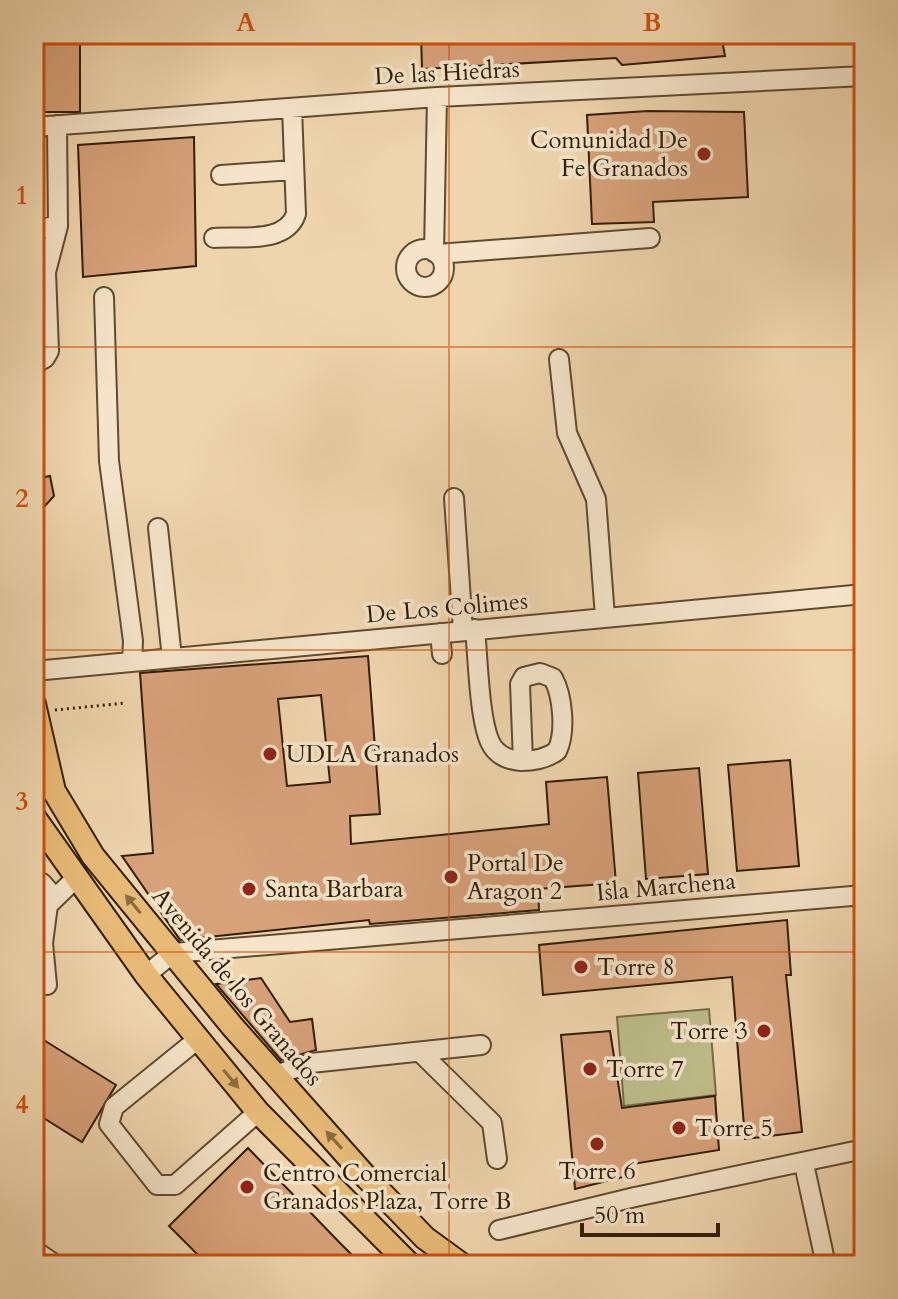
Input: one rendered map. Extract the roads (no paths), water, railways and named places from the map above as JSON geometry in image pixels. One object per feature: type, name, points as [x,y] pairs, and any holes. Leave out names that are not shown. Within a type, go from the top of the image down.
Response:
[{"type":"main road","name":"Avenida de los Granados","points":[[35,708],[54,791],[93,856],[275,1075],[425,1238],[462,1265]]},
{"type":"main road","points":[[34,817],[75,879],[146,975],[258,1112],[410,1265]]},
{"type":"street","name":"De las Hiedras","points":[[34,127],[437,97],[864,76]]},
{"type":"street","points":[[437,97],[436,253],[650,238]]},
{"type":"street","points":[[214,238],[281,233],[292,226],[296,214],[292,108]]},
{"type":"street","points":[[34,364],[45,358],[49,351],[40,310],[40,272],[58,226],[57,125]]},
{"type":"street","points":[[221,175],[293,170]]},
{"type":"street","points":[[34,229],[58,226]]},
{"type":"street","points":[[104,297],[109,461],[133,641],[132,662]]},
{"type":"street","points":[[559,359],[567,433],[596,499],[605,617]]},
{"type":"street","points":[[454,498],[469,630],[490,742],[506,759],[523,761],[549,757],[560,746],[557,685],[547,674],[531,674],[520,684],[523,761]]},
{"type":"street","points":[[158,528],[172,658]]},
{"type":"street","name":"De Los Colimes","points":[[34,671],[864,594]]},
{"type":"street","points":[[440,633],[442,654]]},
{"type":"street","points":[[34,918],[75,879]]},
{"type":"street","points":[[34,883],[42,883],[52,901],[43,943],[47,985]]},
{"type":"street","name":"Isla Marchena","points":[[173,953],[864,895]]},
{"type":"street","points":[[146,975],[173,953]]},
{"type":"street","points":[[198,1039],[114,1107],[110,1115],[109,1124],[147,1176],[157,1185],[175,1185],[258,1112]]},
{"type":"street","points":[[275,1075],[311,1063],[481,1045]]},
{"type":"street","points":[[420,1052],[492,1123],[497,1159]]},
{"type":"street","points":[[499,1230],[635,1197],[864,1149]]},
{"type":"street","points":[[804,1164],[826,1265]]},
{"type":"street","points":[[410,1265],[425,1238]]},
{"type":"street","points":[[34,1250],[56,1265]]},
{"type":"place","name":"Comunidad De Fe Granados","points":[[704,154]]},
{"type":"place","name":"UDLA Granados","points":[[270,754]]},
{"type":"place","name":"Portal De Aragon 2","points":[[451,877]]},
{"type":"place","name":"Santa Barbara","points":[[249,889]]},
{"type":"place","name":"Torre 8","points":[[581,967]]},
{"type":"place","name":"Torre 3","points":[[764,1031]]},
{"type":"place","name":"Torre 7","points":[[590,1069]]},
{"type":"place","name":"Torre 5","points":[[679,1128]]},
{"type":"place","name":"Torre 6","points":[[597,1144]]},
{"type":"place","name":"Centro Comercial Granados Plaza, Torre B","points":[[247,1187]]}]
